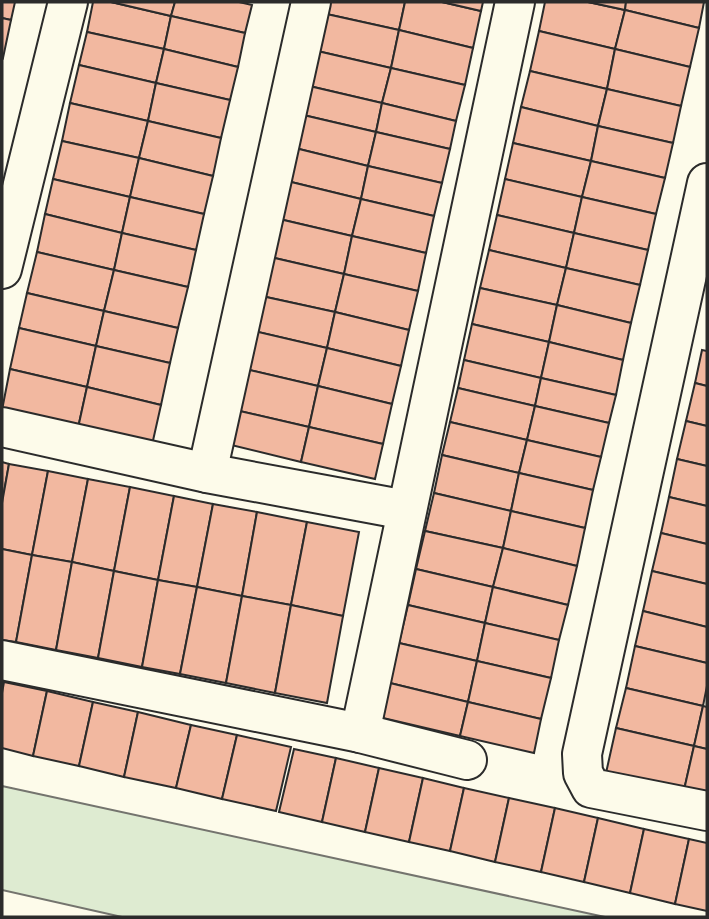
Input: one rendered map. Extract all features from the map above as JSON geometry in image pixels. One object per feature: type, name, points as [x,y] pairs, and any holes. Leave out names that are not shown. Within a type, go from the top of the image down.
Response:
[{"type":"street","points":[[2,269],[68,2]]},
{"type":"street","points":[[206,472],[311,2]]},
{"type":"street","points":[[360,733],[515,2]]},
{"type":"street","points":[[707,183],[582,754],[583,773],[591,788],[707,811]]},
{"type":"street","points":[[2,427],[206,472],[406,510]]},
{"type":"street","points":[[2,660],[360,733],[467,760]]},
{"type":"green space","points":[[2,786],[605,917],[122,917],[2,890]]},
{"type":"building","points":[[2,2],[15,2],[11,20],[2,18]]},
{"type":"building","points":[[93,2],[111,2],[171,16],[164,49],[87,32]]},
{"type":"building","points":[[111,2],[175,2],[171,16]]},
{"type":"building","points":[[175,2],[239,2],[252,5],[245,33],[171,16]]},
{"type":"building","points":[[324,2],[405,2],[399,30],[322,13]]},
{"type":"building","points":[[405,2],[442,2],[481,11],[473,48],[399,30]]},
{"type":"building","points":[[442,2],[483,2],[481,11]]},
{"type":"building","points":[[545,2],[588,2],[625,10],[615,49],[539,31]]},
{"type":"building","points":[[588,2],[626,2],[625,10]]},
{"type":"building","points":[[626,2],[704,2],[699,28],[625,10]]},
{"type":"building","points":[[625,10],[699,28],[690,67],[615,49]]},
{"type":"building","points":[[322,13],[399,30],[391,68],[313,50]]},
{"type":"building","points":[[171,16],[245,33],[238,67],[164,49]]},
{"type":"building","points":[[2,18],[11,20],[3,58],[2,57]]},
{"type":"building","points":[[399,30],[473,48],[465,85],[391,68]]},
{"type":"building","points":[[539,31],[615,49],[607,89],[530,71]]},
{"type":"building","points":[[87,32],[164,49],[156,83],[79,65]]},
{"type":"building","points":[[164,49],[238,67],[230,100],[156,83]]},
{"type":"building","points":[[615,49],[690,67],[681,106],[607,89]]},
{"type":"building","points":[[313,50],[391,68],[382,103],[305,85]]},
{"type":"building","points":[[79,65],[156,83],[148,121],[70,103]]},
{"type":"building","points":[[391,68],[465,85],[456,121],[382,103]]},
{"type":"building","points":[[530,71],[607,89],[598,126],[521,107]]},
{"type":"building","points":[[156,83],[230,100],[221,138],[148,121]]},
{"type":"building","points":[[305,85],[382,103],[376,132],[299,114]]},
{"type":"building","points":[[607,89],[681,106],[673,143],[598,126]]},
{"type":"building","points":[[70,103],[148,121],[139,158],[62,141]]},
{"type":"building","points":[[382,103],[456,121],[450,149],[376,132]]},
{"type":"building","points":[[521,107],[598,126],[591,161],[513,143]]},
{"type":"building","points":[[299,114],[376,132],[368,166],[291,147]]},
{"type":"building","points":[[148,121],[221,138],[213,176],[139,158]]},
{"type":"building","points":[[598,126],[673,143],[665,178],[591,161]]},
{"type":"building","points":[[376,132],[450,149],[442,183],[368,166]]},
{"type":"building","points":[[62,141],[139,158],[130,197],[53,179]]},
{"type":"building","points":[[513,143],[591,161],[582,197],[505,179]]},
{"type":"building","points":[[291,147],[368,166],[361,199],[283,180]]},
{"type":"building","points":[[139,158],[213,176],[204,214],[130,197]]},
{"type":"building","points":[[591,161],[665,178],[656,214],[582,197]]},
{"type":"building","points":[[368,166],[442,183],[434,216],[361,199]]},
{"type":"building","points":[[53,179],[130,197],[122,233],[45,214]]},
{"type":"building","points":[[505,179],[582,197],[574,233],[497,215]]},
{"type":"building","points":[[283,180],[361,199],[352,236],[275,218]]},
{"type":"building","points":[[130,197],[204,214],[196,250],[122,233]]},
{"type":"building","points":[[582,197],[656,214],[648,250],[574,233]]},
{"type":"building","points":[[361,199],[434,216],[426,253],[352,236]]},
{"type":"building","points":[[45,214],[122,233],[114,270],[37,252]]},
{"type":"building","points":[[497,215],[574,233],[566,268],[489,250]]},
{"type":"building","points":[[275,218],[352,236],[344,274],[266,256]]},
{"type":"building","points":[[122,233],[196,250],[188,287],[114,270]]},
{"type":"building","points":[[574,233],[648,250],[640,285],[566,268]]},
{"type":"building","points":[[352,236],[426,253],[418,291],[344,274]]},
{"type":"building","points":[[489,250],[566,268],[557,305],[480,288]]},
{"type":"building","points":[[37,252],[114,270],[104,311],[27,293]]},
{"type":"building","points":[[266,256],[344,274],[335,312],[257,295]]},
{"type":"building","points":[[566,268],[640,285],[631,323],[557,305]]},
{"type":"building","points":[[114,270],[188,287],[178,328],[104,311]]},
{"type":"building","points":[[344,274],[418,291],[409,330],[335,312]]},
{"type":"building","points":[[480,288],[557,305],[549,342],[472,324]]},
{"type":"building","points":[[27,293],[104,311],[96,346],[19,328]]},
{"type":"building","points":[[257,295],[335,312],[327,348],[250,330]]},
{"type":"building","points":[[557,305],[631,323],[623,360],[549,342]]},
{"type":"building","points":[[104,311],[178,328],[170,363],[96,346]]},
{"type":"building","points":[[335,312],[409,330],[401,366],[327,348]]},
{"type":"building","points":[[472,324],[549,342],[541,378],[464,360]]},
{"type":"building","points":[[19,328],[96,346],[87,387],[10,369]]},
{"type":"building","points":[[250,330],[327,348],[318,386],[241,368]]},
{"type":"building","points":[[549,342],[623,360],[616,395],[541,378]]},
{"type":"building","points":[[96,346],[170,363],[161,405],[87,387]]},
{"type":"building","points":[[327,348],[401,366],[392,404],[318,386]]},
{"type":"building","points":[[702,350],[707,351],[707,386],[695,383]]},
{"type":"building","points":[[464,360],[541,378],[535,406],[458,388]]},
{"type":"building","points":[[241,368],[318,386],[309,427],[231,409]]},
{"type":"building","points":[[10,369],[87,387],[78,428],[2,410]]},
{"type":"building","points":[[541,378],[616,395],[609,423],[535,406]]},
{"type":"building","points":[[695,383],[707,386],[707,426],[686,421]]},
{"type":"building","points":[[318,386],[392,404],[383,444],[309,427]]},
{"type":"building","points":[[87,387],[161,405],[152,445],[78,428]]},
{"type":"building","points":[[458,388],[535,406],[527,440],[450,422]]},
{"type":"building","points":[[535,406],[609,423],[601,457],[527,440]]},
{"type":"building","points":[[231,409],[309,427],[301,462],[223,443]]},
{"type":"building","points":[[686,421],[707,426],[707,466],[677,459]]},
{"type":"building","points":[[450,422],[527,440],[519,473],[442,455]]},
{"type":"building","points":[[309,427],[383,444],[375,479],[301,462]]},
{"type":"building","points":[[527,440],[601,457],[593,490],[519,473]]},
{"type":"building","points":[[442,455],[519,473],[511,511],[434,493]]},
{"type":"building","points":[[677,459],[707,466],[707,506],[669,497]]},
{"type":"building","points":[[2,462],[9,464],[2,503]]},
{"type":"building","points":[[9,464],[48,471],[32,555],[2,549],[2,503]]},
{"type":"building","points":[[48,471],[88,479],[72,562],[32,555]]},
{"type":"building","points":[[519,473],[593,490],[585,528],[511,511]]},
{"type":"building","points":[[88,479],[130,487],[114,571],[72,562]]},
{"type":"building","points":[[130,487],[174,496],[158,580],[114,571]]},
{"type":"building","points":[[434,493],[511,511],[503,548],[425,531]]},
{"type":"building","points":[[174,496],[213,504],[197,587],[158,580]]},
{"type":"building","points":[[669,497],[707,506],[707,544],[661,533]]},
{"type":"building","points":[[213,504],[257,512],[242,596],[197,587]]},
{"type":"building","points":[[511,511],[585,528],[577,566],[503,548]]},
{"type":"building","points":[[257,512],[307,522],[291,605],[242,596]]},
{"type":"building","points":[[307,522],[359,532],[343,616],[291,605]]},
{"type":"building","points":[[425,531],[503,548],[493,587],[416,569]]},
{"type":"building","points":[[661,533],[707,544],[707,584],[652,571]]},
{"type":"building","points":[[503,548],[577,566],[568,605],[493,587]]},
{"type":"building","points":[[2,549],[32,555],[16,642],[2,640]]},
{"type":"building","points":[[32,555],[72,562],[56,650],[16,642]]},
{"type":"building","points":[[72,562],[114,571],[98,658],[56,650]]},
{"type":"building","points":[[416,569],[493,587],[485,623],[408,605]]},
{"type":"building","points":[[114,571],[158,580],[142,667],[98,658]]},
{"type":"building","points":[[652,571],[707,584],[707,627],[643,611]]},
{"type":"building","points":[[158,580],[197,587],[180,674],[142,667]]},
{"type":"building","points":[[197,587],[242,596],[226,683],[180,674]]},
{"type":"building","points":[[493,587],[568,605],[559,640],[485,623]]},
{"type":"building","points":[[242,596],[291,605],[275,693],[226,683]]},
{"type":"building","points":[[291,605],[343,616],[327,703],[275,693]]},
{"type":"building","points":[[408,605],[485,623],[477,661],[399,643]]},
{"type":"building","points":[[643,611],[707,627],[707,663],[635,646]]},
{"type":"building","points":[[485,623],[559,640],[551,678],[477,661]]},
{"type":"building","points":[[399,643],[477,661],[468,702],[390,683]]},
{"type":"building","points":[[635,646],[707,663],[707,686],[703,706],[626,688]]},
{"type":"building","points":[[477,661],[551,678],[541,719],[468,702]]},
{"type":"building","points":[[4,682],[47,691],[33,756],[2,748]]},
{"type":"building","points":[[390,683],[468,702],[460,736],[383,718]]},
{"type":"building","points":[[626,688],[703,706],[694,746],[616,728]]},
{"type":"building","points":[[47,691],[93,702],[79,766],[33,756]]},
{"type":"building","points":[[93,702],[138,712],[124,777],[79,766]]},
{"type":"building","points":[[468,702],[541,719],[534,753],[460,736]]},
{"type":"building","points":[[703,706],[707,707],[707,749],[694,746]]},
{"type":"building","points":[[138,712],[191,725],[176,788],[124,777]]},
{"type":"building","points":[[191,725],[237,735],[222,799],[176,788]]},
{"type":"building","points":[[616,728],[694,746],[684,790],[606,773]]},
{"type":"building","points":[[237,735],[291,747],[276,811],[222,799]]},
{"type":"building","points":[[694,746],[707,749],[707,796],[684,790]]},
{"type":"building","points":[[294,749],[336,758],[322,822],[279,812]]},
{"type":"building","points":[[336,758],[379,768],[365,832],[322,822]]},
{"type":"building","points":[[379,768],[423,778],[409,842],[365,832]]},
{"type":"building","points":[[423,778],[464,788],[450,851],[409,842]]},
{"type":"building","points":[[464,788],[509,798],[495,862],[450,851]]},
{"type":"building","points":[[509,798],[555,808],[541,872],[495,862]]},
{"type":"building","points":[[555,808],[598,818],[584,882],[541,872]]},
{"type":"building","points":[[598,818],[644,829],[630,893],[584,882]]},
{"type":"building","points":[[644,829],[689,839],[675,904],[630,893]]},
{"type":"building","points":[[689,839],[707,843],[707,911],[675,904]]}]
